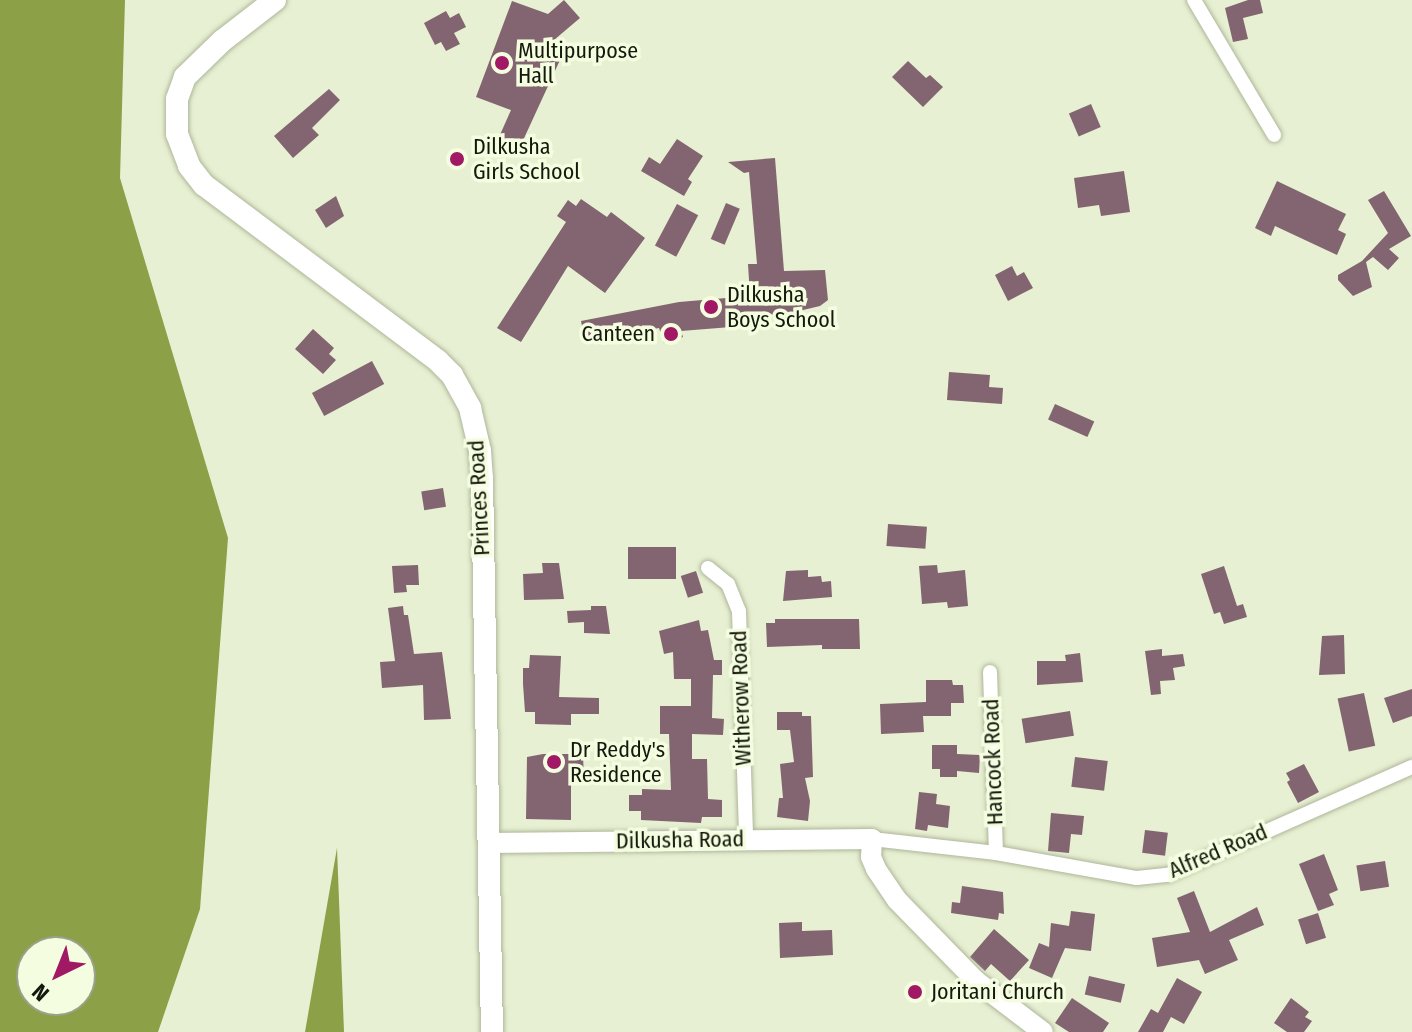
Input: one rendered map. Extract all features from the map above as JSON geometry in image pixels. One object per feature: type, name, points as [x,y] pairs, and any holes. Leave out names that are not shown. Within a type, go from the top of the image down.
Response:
[{"type":"main road","name":"Princes Road","points":[[275,0],[222,41],[185,77],[177,99],[177,134],[189,166],[204,185],[438,361],[467,398],[479,442],[482,478],[492,1032]]},
{"type":"street","points":[[1194,0],[1274,135]]},
{"type":"street","name":"Witherow Road","points":[[708,568],[728,584],[739,611],[746,839]]},
{"type":"street","name":"Hancock Road","points":[[990,672],[996,853]]},
{"type":"street","name":"Alfred Road","points":[[872,839],[996,853],[1137,878],[1168,875],[1412,767]]},
{"type":"street","name":"Dilkusha Road","points":[[488,843],[872,839]]},
{"type":"street","points":[[872,839],[871,857],[897,900],[976,981],[1043,1032]]},
{"type":"shaded area","points":[[0,0],[125,0],[120,178],[228,538],[200,909],[158,1032],[0,1032]]},
{"type":"shaded area","points":[[337,848],[344,1032],[305,1032]]},
{"type":"building","points":[[564,0],[580,18],[541,51],[560,60],[520,147],[499,137],[511,110],[476,97],[512,1],[548,14]]},
{"type":"building","points":[[1248,0],[1260,0],[1263,13],[1243,18],[1248,39],[1233,42],[1225,8]]},
{"type":"building","points":[[446,11],[450,18],[459,13],[466,27],[454,33],[460,44],[446,51],[441,42],[435,45],[424,23]]},
{"type":"building","points":[[908,61],[926,78],[930,75],[943,87],[923,107],[892,77]]},
{"type":"building","points":[[329,89],[340,100],[312,128],[319,135],[293,158],[274,136]]},
{"type":"building","points":[[1091,104],[1101,127],[1079,136],[1069,113]]},
{"type":"building","points":[[677,139],[703,156],[688,179],[692,182],[684,196],[641,171],[649,157],[660,164]]},
{"type":"building","points":[[775,158],[784,271],[825,270],[828,300],[820,306],[731,327],[681,331],[683,337],[664,343],[659,328],[585,341],[581,321],[679,302],[750,296],[748,264],[757,264],[749,172],[744,173],[728,162]]},
{"type":"building","points":[[1124,171],[1130,212],[1101,216],[1099,205],[1078,208],[1074,178]]},
{"type":"building","points":[[1277,181],[1346,214],[1338,230],[1346,234],[1337,255],[1275,226],[1271,236],[1255,228]]},
{"type":"building","points":[[1384,191],[1411,236],[1389,249],[1399,258],[1388,270],[1373,257],[1366,262],[1372,287],[1353,296],[1338,280],[1338,275],[1362,261],[1388,233],[1368,200]]},
{"type":"building","points":[[336,196],[344,216],[326,228],[315,210]]},
{"type":"building","points":[[581,199],[607,217],[611,212],[645,238],[605,293],[568,266],[521,342],[497,328],[566,222],[557,216],[568,200],[576,206]]},
{"type":"building","points":[[726,203],[740,209],[725,245],[711,239]]},
{"type":"building","points":[[677,204],[698,215],[676,257],[655,245]]},
{"type":"building","points":[[1012,266],[1017,276],[1024,272],[1033,288],[1008,301],[995,275]]},
{"type":"building","points":[[313,329],[334,348],[329,354],[336,360],[323,374],[295,349]]},
{"type":"building","points":[[372,361],[384,384],[324,416],[312,393]]},
{"type":"building","points":[[949,372],[990,375],[989,387],[1003,388],[1002,404],[947,400]]},
{"type":"building","points":[[1055,404],[1094,421],[1087,437],[1048,420]]},
{"type":"building","points":[[443,488],[446,507],[424,510],[421,491]]},
{"type":"building","points":[[888,524],[927,527],[925,549],[886,546]]},
{"type":"building","points":[[628,547],[676,547],[676,579],[628,579]]},
{"type":"building","points":[[542,563],[559,563],[564,599],[524,600],[523,574],[543,573]]},
{"type":"building","points":[[418,565],[419,585],[406,585],[407,592],[394,593],[392,566]]},
{"type":"building","points":[[937,565],[938,573],[965,570],[968,606],[948,608],[947,602],[922,604],[919,566]]},
{"type":"building","points":[[1224,566],[1237,606],[1243,604],[1247,617],[1224,624],[1220,612],[1214,614],[1201,574]]},
{"type":"building","points":[[808,570],[808,577],[821,576],[822,582],[831,581],[832,597],[783,601],[786,571]]},
{"type":"building","points":[[696,571],[703,593],[688,598],[681,576]]},
{"type":"building","points":[[403,606],[404,615],[408,615],[414,654],[442,652],[451,719],[424,720],[423,685],[382,688],[380,662],[395,661],[388,608]]},
{"type":"building","points":[[591,606],[606,606],[610,634],[584,633],[584,622],[568,623],[567,611],[591,610]]},
{"type":"building","points":[[775,619],[859,619],[860,649],[822,649],[822,645],[767,647],[766,623],[775,623]]},
{"type":"building","points":[[699,620],[701,631],[708,630],[714,660],[722,660],[722,675],[713,675],[712,718],[724,719],[723,735],[692,734],[692,759],[707,759],[708,799],[722,800],[722,817],[702,817],[701,823],[641,820],[641,811],[629,811],[629,795],[642,795],[642,789],[671,790],[669,734],[660,734],[660,706],[691,706],[691,679],[674,679],[673,652],[664,654],[659,631]]},
{"type":"building","points":[[1344,635],[1345,674],[1319,675],[1322,636]]},
{"type":"building","points":[[1162,649],[1162,656],[1183,654],[1185,666],[1173,668],[1175,680],[1160,681],[1161,694],[1151,695],[1145,651]]},
{"type":"building","points":[[1080,653],[1083,682],[1037,685],[1037,661],[1066,661],[1065,655]]},
{"type":"building","points":[[530,655],[561,656],[559,697],[599,698],[599,714],[571,714],[571,725],[535,724],[535,712],[525,712],[523,668],[529,668]]},
{"type":"building","points":[[926,680],[952,680],[953,685],[963,685],[964,703],[951,703],[951,716],[923,716],[924,732],[881,734],[880,704],[926,702]]},
{"type":"building","points":[[1412,689],[1412,716],[1393,723],[1384,698]]},
{"type":"building","points":[[1364,693],[1375,746],[1349,751],[1338,699]]},
{"type":"building","points":[[1070,711],[1074,736],[1026,743],[1022,719]]},
{"type":"building","points":[[777,712],[802,712],[802,716],[811,716],[813,777],[805,778],[810,801],[808,821],[777,817],[779,798],[783,798],[780,764],[794,762],[790,730],[777,730]]},
{"type":"building","points":[[932,745],[957,745],[957,754],[980,755],[979,773],[957,771],[957,777],[940,777],[940,769],[932,769]]},
{"type":"building","points":[[583,754],[584,781],[571,782],[571,820],[526,819],[527,757]]},
{"type":"building","points":[[1075,757],[1108,761],[1104,791],[1071,787]]},
{"type":"building","points":[[1304,764],[1319,792],[1298,803],[1287,782],[1290,780],[1286,773]]},
{"type":"building","points":[[919,792],[937,794],[936,804],[950,806],[948,828],[928,825],[927,831],[915,829]]},
{"type":"building","points":[[1051,813],[1084,816],[1082,835],[1071,834],[1069,853],[1048,851]]},
{"type":"building","points":[[1145,830],[1168,833],[1165,856],[1142,853]]},
{"type":"building","points":[[1324,854],[1338,890],[1329,894],[1334,905],[1318,911],[1299,864]]},
{"type":"building","points":[[1385,861],[1389,887],[1360,891],[1356,866]]},
{"type":"building","points":[[962,886],[1003,892],[1004,914],[999,913],[998,920],[951,913],[952,902],[960,903]]},
{"type":"building","points":[[1194,891],[1210,932],[1257,907],[1264,925],[1229,940],[1238,960],[1205,974],[1199,960],[1157,967],[1152,938],[1190,932],[1177,898]]},
{"type":"building","points":[[1071,911],[1095,914],[1091,951],[1065,948],[1052,978],[1029,968],[1039,943],[1049,947],[1051,923],[1069,926]]},
{"type":"building","points":[[1318,913],[1326,938],[1306,944],[1298,919]]},
{"type":"building","points":[[802,922],[802,931],[832,930],[833,955],[780,958],[779,923]]},
{"type":"building","points":[[994,929],[1029,960],[1010,981],[991,964],[985,971],[970,957]]},
{"type":"building","points":[[1089,976],[1125,984],[1121,1003],[1085,995]]},
{"type":"building","points":[[1177,978],[1202,992],[1184,1024],[1171,1017],[1163,1032],[1138,1032],[1151,1009],[1158,1013]]},
{"type":"building","points":[[1072,998],[1109,1023],[1103,1032],[1069,1032],[1055,1023]]},
{"type":"building","points":[[1291,998],[1309,1012],[1305,1017],[1312,1021],[1304,1032],[1287,1032],[1274,1023]]},
{"type":"place","name":"Multipurpose Hall","points":[[502,63]]},
{"type":"place","name":"Dilkusha Girls School","points":[[457,159]]},
{"type":"place","name":"Dilkusha Boys School","points":[[711,307]]},
{"type":"place","name":"Canteen","points":[[671,334]]},
{"type":"place","name":"Dr Reddy's Residence","points":[[554,762]]},
{"type":"place","name":"Joritani Church","points":[[915,992]]}]
